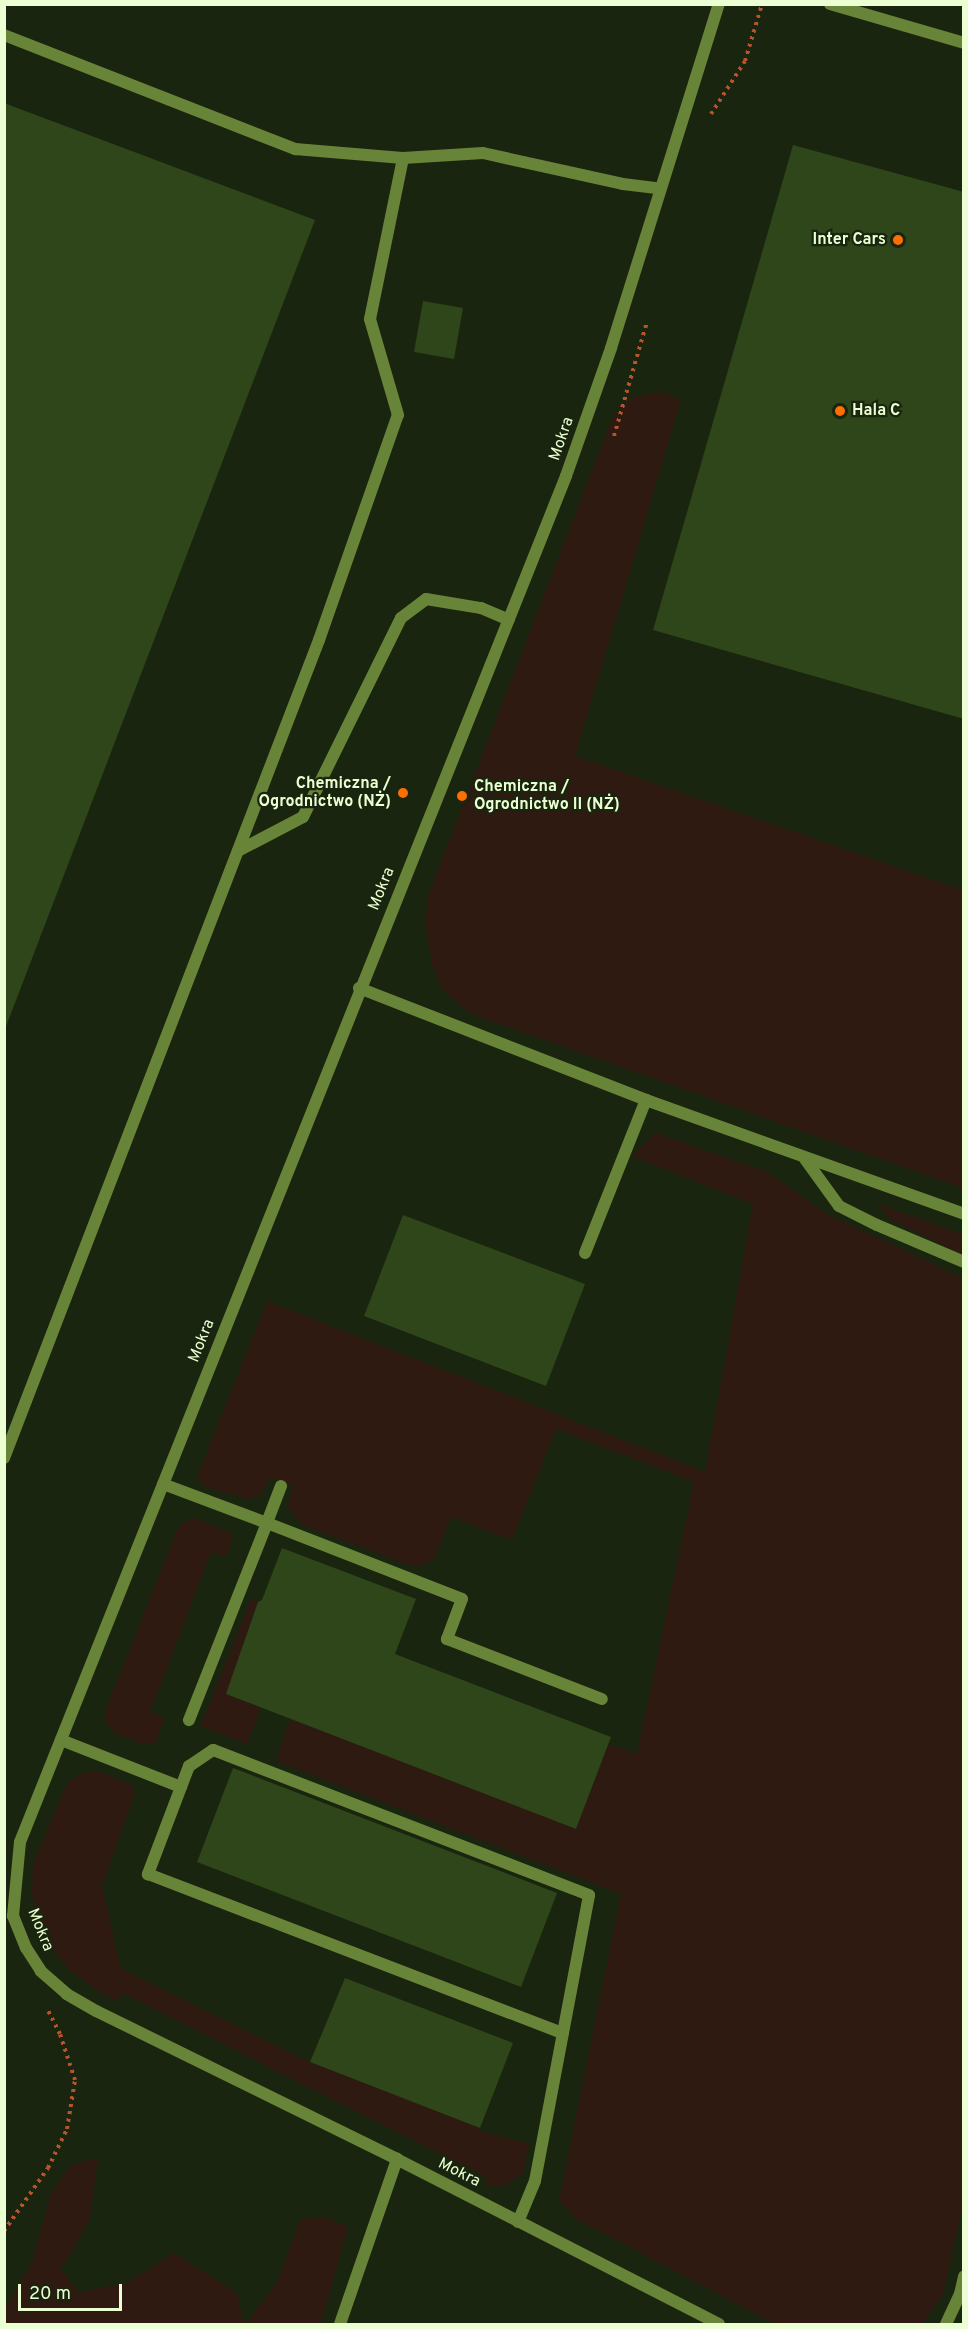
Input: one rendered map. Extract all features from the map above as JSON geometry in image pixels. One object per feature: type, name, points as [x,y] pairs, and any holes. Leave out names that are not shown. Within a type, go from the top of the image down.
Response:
[{"type":"street","name":"Mokra","points":[[718,2325],[397,2159],[96,2011],[67,1994],[41,1971],[26,1948],[13,1916],[21,1842],[566,476],[611,348],[719,4]]},
{"type":"street","points":[[830,4],[963,43]]},
{"type":"street","points":[[4,35],[295,149],[403,159],[483,153],[623,184],[661,189]]},
{"type":"street","points":[[4,1458],[319,640],[398,415],[370,318],[403,159]]},
{"type":"street","points":[[238,851],[303,817],[401,618],[426,599],[481,608],[509,620]]},
{"type":"street","points":[[360,988],[646,1100],[963,1214]]},
{"type":"street","points":[[585,1253],[646,1100]]},
{"type":"street","points":[[806,1159],[839,1206],[963,1262]]},
{"type":"street","points":[[163,1484],[462,1599],[447,1639],[602,1699]]},
{"type":"street","points":[[189,1720],[281,1486]]},
{"type":"street","points":[[61,1740],[181,1787]]},
{"type":"street","points":[[518,2222],[535,2181],[563,2033],[589,1895],[213,1750],[189,1766],[148,1874],[563,2033]]},
{"type":"street","points":[[340,2325],[397,2159]]},
{"type":"street","points":[[946,2325],[960,2294],[963,2276]]},
{"type":"path","points":[[707,121],[745,61],[762,4]]},
{"type":"path","points":[[614,436],[648,318]]},
{"type":"path","points":[[4,2231],[48,2168],[68,2129],[75,2080],[60,2034],[41,1999],[41,1971]]},
{"type":"shaded area","points":[[662,392],[681,400],[575,756],[963,890],[963,1188],[471,1014],[443,991],[432,964],[425,923],[429,893],[614,414],[632,397]]},
{"type":"shaded area","points":[[656,1133],[767,1172],[829,1215],[963,1278],[964,2199],[943,2295],[922,2324],[775,2324],[576,2219],[559,2200],[621,1894],[276,1761],[290,1719],[576,1829],[609,1744],[637,1754],[694,1482],[556,1429],[512,1540],[451,1517],[434,1559],[420,1566],[409,1565],[303,1525],[289,1510],[288,1504],[293,1486],[270,1477],[262,1493],[250,1500],[206,1487],[197,1477],[267,1301],[705,1472],[753,1204],[632,1156]]},
{"type":"shaded area","points":[[876,1203],[963,1234],[963,1255],[891,1220]]},
{"type":"shaded area","points":[[195,1518],[229,1532],[233,1538],[226,1557],[211,1552],[150,1712],[165,1718],[156,1742],[144,1745],[115,1733],[106,1723],[105,1711],[177,1530],[184,1522]]},
{"type":"shaded area","points":[[251,1599],[258,1602],[226,1694],[261,1708],[247,1744],[201,1726]]},
{"type":"shaded area","points":[[86,1771],[97,1771],[131,1784],[135,1793],[102,1886],[121,1969],[310,2062],[480,2128],[479,2131],[529,2144],[523,2173],[506,2186],[484,2186],[488,2178],[122,1993],[117,2001],[70,1971],[45,1940],[35,1917],[32,1893],[33,1864],[65,1787],[69,1781]]},
{"type":"shaded area","points":[[98,2157],[90,2220],[61,2269],[79,2292],[126,2283],[174,2253],[237,2293],[244,2324],[5,2324],[5,2308],[32,2262],[51,2193],[71,2165]]},
{"type":"shaded area","points":[[326,2217],[348,2227],[321,2324],[245,2324],[278,2281],[300,2219]]},
{"type":"building","points":[[4,103],[315,220],[5,1029],[4,1029]]},
{"type":"building","name":"Hala C","points":[[793,145],[964,192],[964,719],[653,630]]},
{"type":"building","points":[[423,301],[463,308],[454,359],[414,352]]},
{"type":"building","points":[[403,1215],[585,1284],[546,1386],[364,1316]]},
{"type":"building","points":[[282,1548],[416,1599],[395,1654],[611,1737],[576,1829],[226,1694],[258,1602],[262,1600]]},
{"type":"building","points":[[233,1768],[557,1893],[521,1987],[197,1862]]},
{"type":"building","points":[[345,1978],[513,2043],[480,2128],[310,2062]]},
{"type":"place","name":"Inter Cars","points":[[898,240]]},
{"type":"place","name":"Hala C","points":[[840,411]]},
{"type":"place","name":"Chemiczna / Ogrodnictwo (NŻ)","points":[[403,793]]},
{"type":"place","name":"Chemiczna / Ogrodnictwo II (NŻ)","points":[[462,796]]}]
